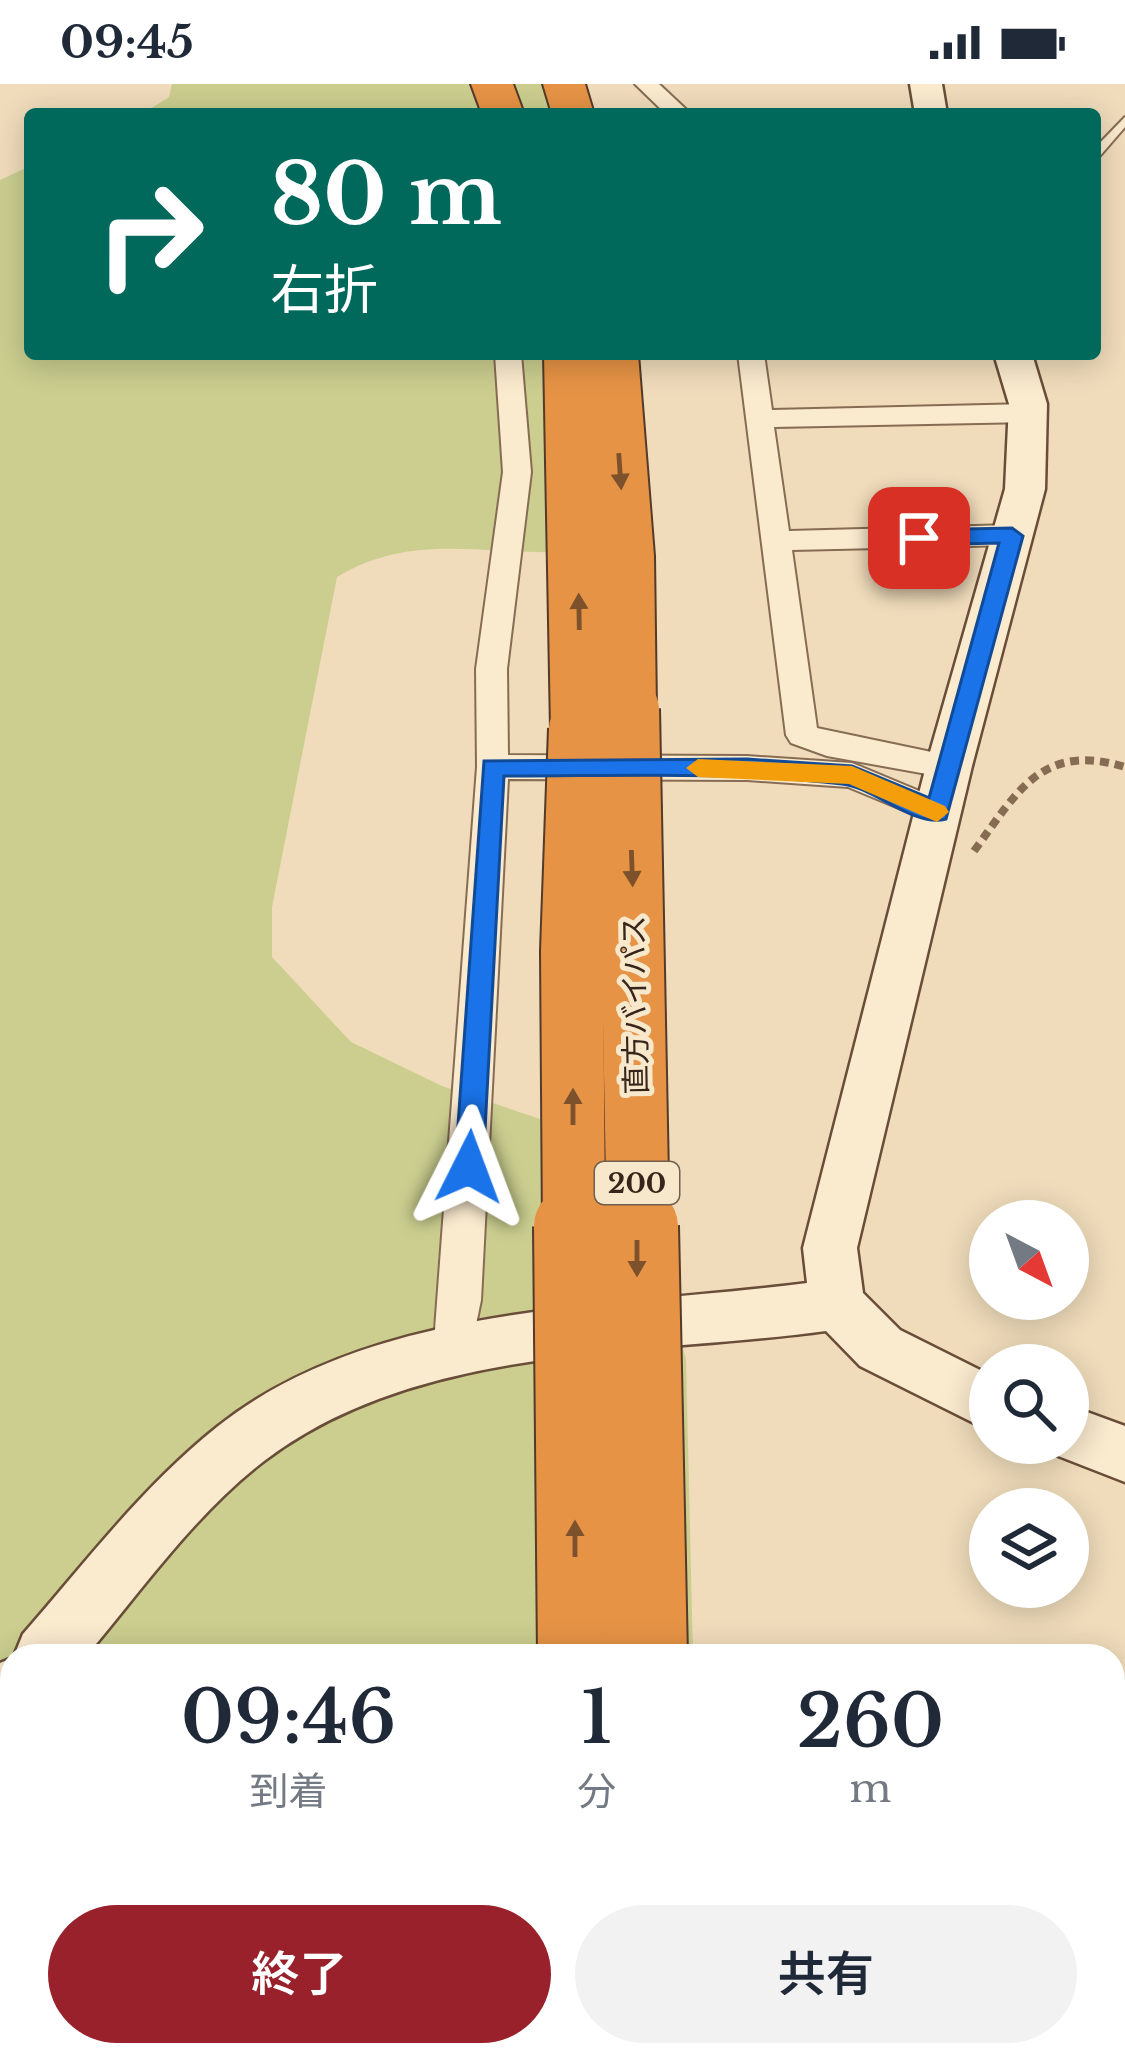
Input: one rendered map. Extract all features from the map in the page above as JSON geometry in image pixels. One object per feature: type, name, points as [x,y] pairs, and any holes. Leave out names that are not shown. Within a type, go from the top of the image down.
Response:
[{"type":"highway","name":"直方バイパス","points":[[569,360],[604,719],[646,1644]]},
{"type":"highway","name":"直方バイパス","points":[[578,1644],[572,951],[627,556],[614,360]]},
{"type":"street","points":[[646,84],[673,108]]},
{"type":"street","points":[[453,1356],[461,1300],[493,767],[487,714],[496,601],[515,506],[508,360]]},
{"type":"street","points":[[753,360],[802,735],[826,745],[949,766]]},
{"type":"street","points":[[969,1396],[880,1348],[837,1304],[830,1248],[937,812],[1025,489],[1028,413],[1015,360]]},
{"type":"street","points":[[762,418],[1028,413]]},
{"type":"street","points":[[779,541],[1012,536]]},
{"type":"street","points":[[493,767],[747,768],[852,776],[937,812]]},
{"type":"street","points":[[56,1644],[198,1484],[270,1423],[371,1371],[608,1328],[750,1318],[837,1304]]},
{"type":"street","points":[[1089,1441],[1125,1454]]},
{"type":"lane","points":[[1101,148],[1125,120]]},
{"type":"path","points":[[917,892],[949,883],[1049,762],[1070,754],[1125,767]]},
{"type":"green space","points":[[172,84],[549,84],[555,108],[152,108],[169,97]]},
{"type":"green space","points":[[24,169],[24,360],[620,360],[558,552],[418,550],[364,563],[337,577],[272,907],[272,957],[351,1042],[442,1086],[573,1130],[617,1170],[650,1234],[686,1359],[693,1644],[0,1644],[0,180]]},
{"type":"slow traffic","points":[[698,768],[852,776],[937,812]]},
{"type":"route","points":[[469,1167],[493,767],[747,768],[852,776],[937,812],[1012,536],[919,538]]}]
